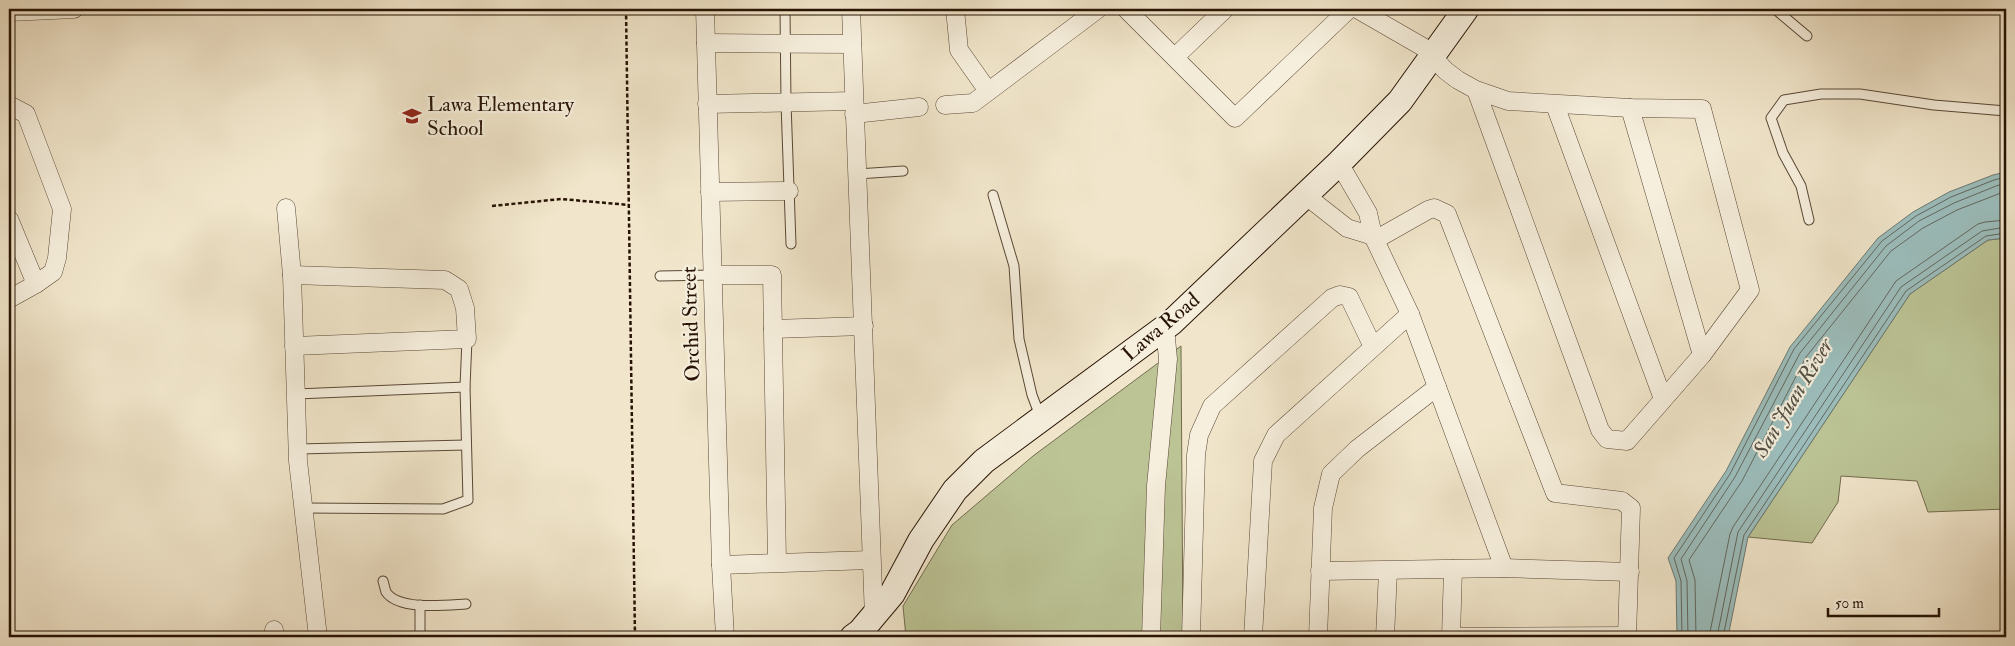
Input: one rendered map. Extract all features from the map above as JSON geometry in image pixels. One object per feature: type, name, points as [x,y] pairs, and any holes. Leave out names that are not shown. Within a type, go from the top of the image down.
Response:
[{"type":"main road","name":"Lawa Road","points":[[862,631],[892,594],[921,540],[955,490],[984,462],[1165,328],[1339,163],[1400,101],[1466,9]]},
{"type":"street","points":[[9,12],[74,9]]},
{"type":"street","name":"Orchid Street","points":[[705,9],[721,565],[726,637]]},
{"type":"street","points":[[851,9],[864,326],[870,560],[862,631]]},
{"type":"street","points":[[945,106],[973,103],[1098,9]]},
{"type":"street","points":[[1126,9],[1234,118],[1349,9]]},
{"type":"street","points":[[1175,58],[1225,9]]},
{"type":"street","points":[[1357,9],[1422,46],[1446,72],[1476,90],[1508,101],[1555,105],[1702,109],[1750,290],[1702,354],[1627,441],[1607,439],[1600,430],[1476,90]]},
{"type":"street","points":[[959,12],[959,50],[988,91]]},
{"type":"street","points":[[706,43],[852,44]]},
{"type":"street","points":[[707,104],[786,103],[854,107],[919,107]]},
{"type":"street","points":[[9,105],[26,114],[62,209],[57,258],[53,272],[9,300]]},
{"type":"street","points":[[1555,105],[1663,399]]},
{"type":"street","points":[[1630,108],[1702,354]]},
{"type":"street","points":[[1339,163],[1368,213],[1374,238],[1410,314],[1504,568]]},
{"type":"street","points":[[710,192],[789,190]]},
{"type":"street","points":[[1305,195],[1347,228],[1374,238],[1434,208],[1447,214],[1556,493],[1622,501],[1631,508],[1627,636],[1451,637],[1453,569]]},
{"type":"street","points":[[286,208],[292,275],[298,449],[318,637]]},
{"type":"street","points":[[9,219],[36,284]]},
{"type":"street","points":[[292,275],[445,280],[458,289],[466,308],[467,339],[294,346]]},
{"type":"street","points":[[712,275],[772,275],[777,562]]},
{"type":"street","points":[[1191,637],[1196,455],[1199,435],[1212,406],[1332,298],[1340,295],[1349,297],[1373,347]]},
{"type":"street","points":[[1253,637],[1263,460],[1276,434],[1410,314]]},
{"type":"street","points":[[773,329],[864,326]]},
{"type":"street","points":[[1151,637],[1156,486],[1168,358],[1165,328]]},
{"type":"street","points":[[1318,637],[1323,508],[1331,474],[1357,449],[1437,387]]},
{"type":"street","points":[[721,565],[870,560]]},
{"type":"street","points":[[1320,571],[1504,568],[1630,572]]},
{"type":"street","points":[[1385,637],[1388,571]]},
{"type":"lane","points":[[785,9],[791,244]]},
{"type":"lane","points":[[1775,9],[1807,36]]},
{"type":"lane","points":[[1809,220],[1801,186],[1783,153],[1771,118],[1784,100],[1821,94],[1860,94],[1934,106],[2006,111]]},
{"type":"lane","points":[[857,174],[903,171]]},
{"type":"lane","points":[[993,195],[1014,266],[1019,339],[1032,394],[1041,419]]},
{"type":"lane","points":[[660,276],[712,275]]},
{"type":"lane","points":[[304,508],[443,509],[468,500],[465,388],[467,339]]},
{"type":"lane","points":[[296,394],[465,388]]},
{"type":"lane","points":[[298,449],[466,445]]},
{"type":"lane","points":[[383,581],[387,592],[398,601],[420,605],[466,604]]},
{"type":"lane","points":[[420,605],[420,637]]},
{"type":"path","points":[[626,9],[635,637]]},
{"type":"path","points":[[492,206],[561,199],[629,205]]},
{"type":"green space","points":[[2006,238],[2006,509],[1928,512],[1917,481],[1841,476],[1838,502],[1812,543],[1748,537],[1910,294],[1988,240]]},
{"type":"green space","points":[[1181,346],[1183,637],[906,637],[903,606],[952,525],[1033,456]]},
{"type":"water","name":"San Juan River","points":[[2006,172],[2006,238],[1988,240],[1910,294],[1748,537],[1728,637],[1677,637],[1676,581],[1668,558],[1726,471],[1790,347],[1878,238],[1913,212],[1949,192]]},
{"type":"place","name":"Lawa Elementary School","points":[[412,116]]}]
